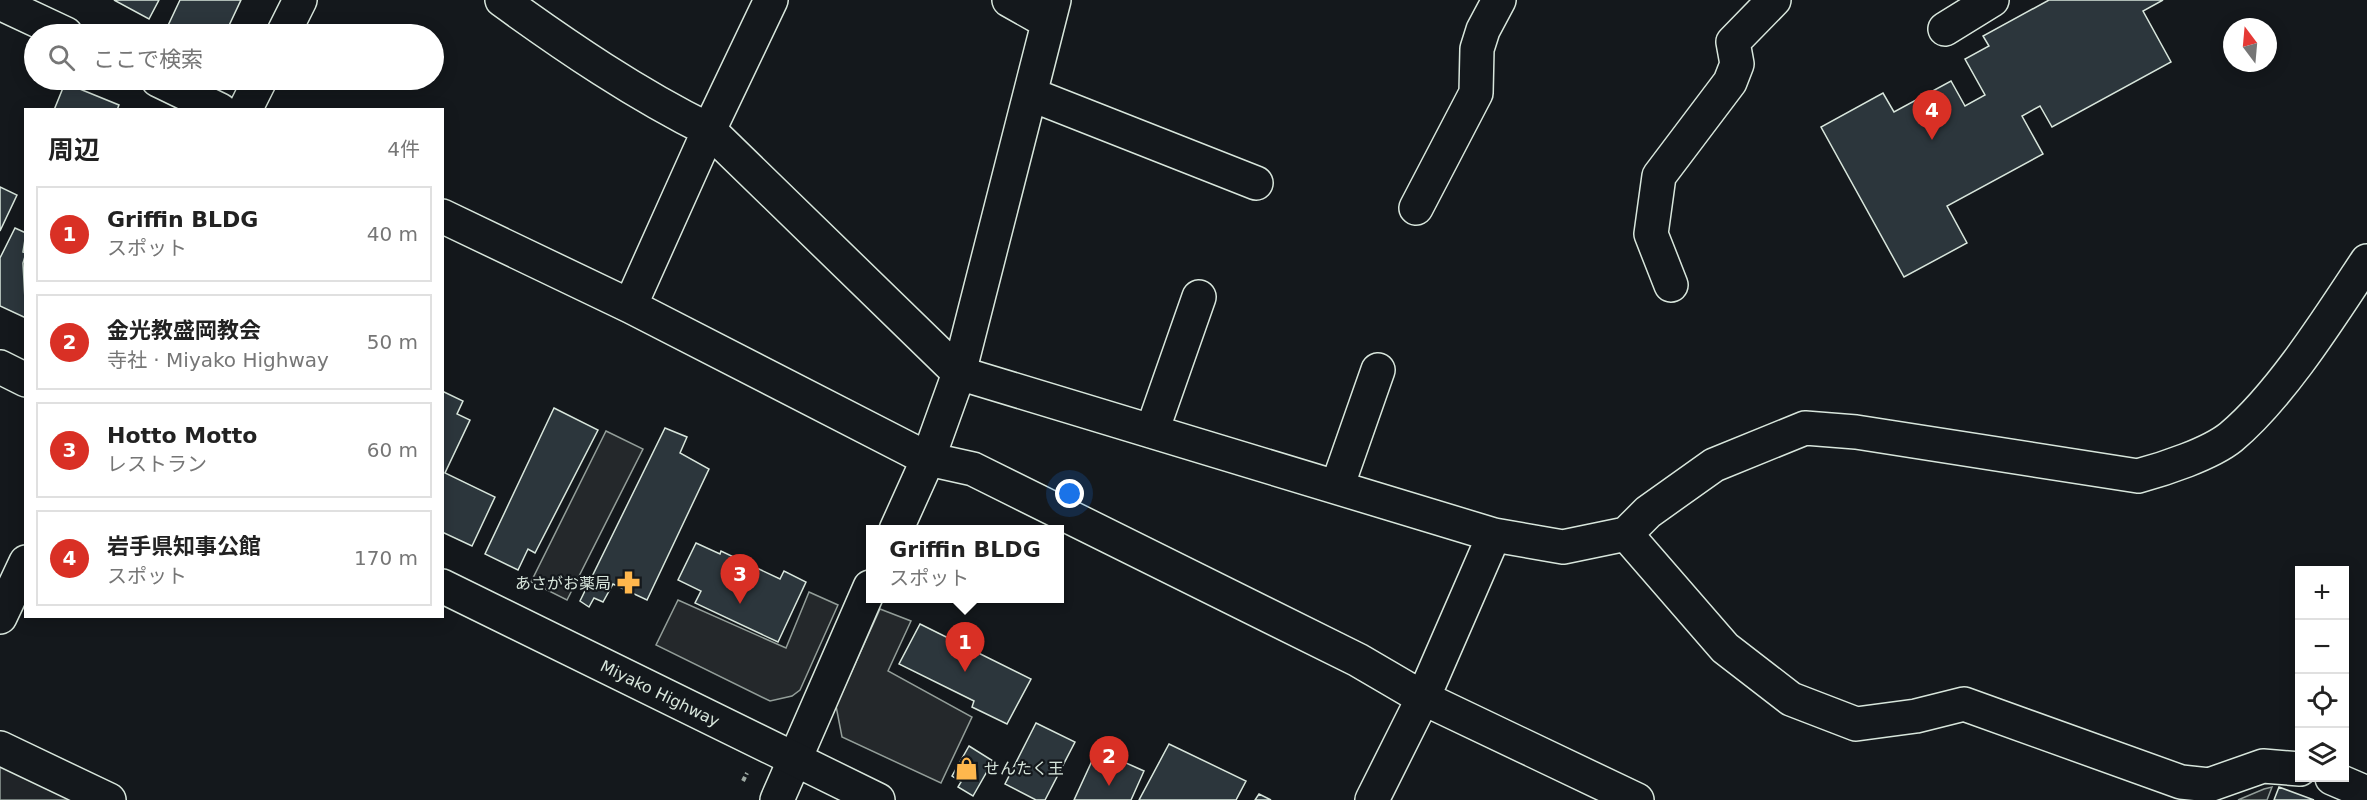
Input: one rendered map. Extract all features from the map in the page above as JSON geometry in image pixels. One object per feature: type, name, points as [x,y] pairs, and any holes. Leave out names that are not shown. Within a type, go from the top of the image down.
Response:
[{"type":"main road","points":[[288,24],[300,0]]},
{"type":"main road","points":[[502,0],[553,37],[679,115],[709,130],[959,373],[1494,535],[1563,547],[1626,534],[1648,512],[1714,465],[1805,428],[1856,432],[2138,476],[2171,466],[2229,439],[2272,396],[2367,261]]},
{"type":"main road","points":[[630,306],[709,130],[771,0]]},
{"type":"main road","points":[[898,525],[928,459],[959,373],[1051,11],[1009,0]]},
{"type":"main road","points":[[1416,208],[1476,93],[1477,49],[1483,30],[1499,0]]},
{"type":"main road","points":[[1671,285],[1651,234],[1659,176],[1730,82],[1737,64],[1732,42],[1774,0]]},
{"type":"main road","points":[[1945,29],[1992,0]]},
{"type":"main road","points":[[0,3],[45,24]]},
{"type":"main road","points":[[179,90],[216,108]]},
{"type":"main road","points":[[246,108],[255,90]]},
{"type":"main road","points":[[1030,94],[1256,183]]},
{"type":"main road","points":[[444,217],[630,306],[928,459],[973,469],[1358,660],[1423,698],[1636,800]]},
{"type":"main road","points":[[1152,431],[1199,297]]},
{"type":"main road","points":[[0,367],[24,379]]},
{"type":"main road","points":[[1337,487],[1378,370]]},
{"type":"main road","points":[[1626,534],[1725,648],[1791,699],[1856,724],[1916,716],[1964,704],[2176,791],[2209,785],[2263,766],[2295,769]]},
{"type":"main road","points":[[1372,800],[1423,698],[1494,535]]},
{"type":"main road","points":[[0,618],[24,566]]},
{"type":"main road","name":"Miyako Highway","points":[[444,587],[878,800]]},
{"type":"main road","points":[[777,800],[866,596]]},
{"type":"main road","points":[[0,748],[109,800]]},
{"type":"main road","points":[[2342,782],[2367,794]]},
{"type":"shaded area","points":[[606,431],[643,449],[567,600],[531,582]]},
{"type":"shaded area","points":[[809,592],[838,605],[800,690],[792,696],[770,701],[656,645],[678,600],[786,648]]},
{"type":"shaded area","points":[[880,609],[911,621],[888,671],[972,717],[941,783],[842,737],[836,706]]},
{"type":"shaded area","points":[[0,763],[77,800],[0,800]]},
{"type":"shaded area","points":[[2272,787],[2267,800],[2238,800],[2264,789]]},
{"type":"building","points":[[114,0],[159,0],[149,19]]},
{"type":"building","points":[[180,0],[241,0],[230,24],[169,24]]},
{"type":"building","points":[[2049,0],[2163,0],[2143,11],[2171,62],[2052,127],[2040,106],[2022,116],[2043,154],[1947,206],[1967,243],[1904,277],[1821,127],[1883,93],[1894,112],[1951,81],[1965,106],[1985,95],[1965,59],[1989,46],[1983,36]]},
{"type":"building","points":[[62,90],[82,90],[119,105],[118,108],[55,108]]},
{"type":"building","points":[[0,187],[17,195],[0,231]]},
{"type":"building","points":[[15,228],[24,232],[24,317],[0,306],[0,258]]},
{"type":"building","points":[[444,392],[463,401],[457,414],[470,420],[445,473],[495,497],[472,546],[444,533]]},
{"type":"building","points":[[554,408],[598,430],[535,553],[528,549],[518,570],[485,554]]},
{"type":"building","points":[[665,428],[687,437],[680,453],[709,469],[647,600],[613,584],[603,602],[594,598],[589,607],[580,601]]},
{"type":"building","points":[[696,543],[720,554],[721,551],[780,579],[784,571],[806,582],[778,642],[695,603],[701,591],[678,580]]},
{"type":"building","points":[[920,624],[1031,679],[1007,724],[972,707],[974,701],[899,664]]},
{"type":"building","points":[[1036,723],[1075,742],[1045,800],[1036,800],[1005,784]]},
{"type":"building","points":[[1169,744],[1246,781],[1236,800],[1139,800]]},
{"type":"building","points":[[969,746],[993,761],[973,796],[958,787],[961,782],[952,776]]},
{"type":"building","points":[[1097,750],[1144,771],[1131,800],[1074,800]]},
{"type":"building","points":[[2279,787],[2314,800],[2274,800]]},
{"type":"building","points":[[1259,794],[1271,800],[1255,800]]},
{"type":"place","name":"岩手県知事公館","points":[[1932,140]]},
{"type":"place","name":"あさがお薬局","points":[[629,583]]},
{"type":"place","name":"Hotto Motto","points":[[740,604]]},
{"type":"place","name":"Griffin BLDG","points":[[965,672]]},
{"type":"place","name":"せんたく王","points":[[966,768]]},
{"type":"place","name":"金光教盛岡教会","points":[[1109,786]]}]
